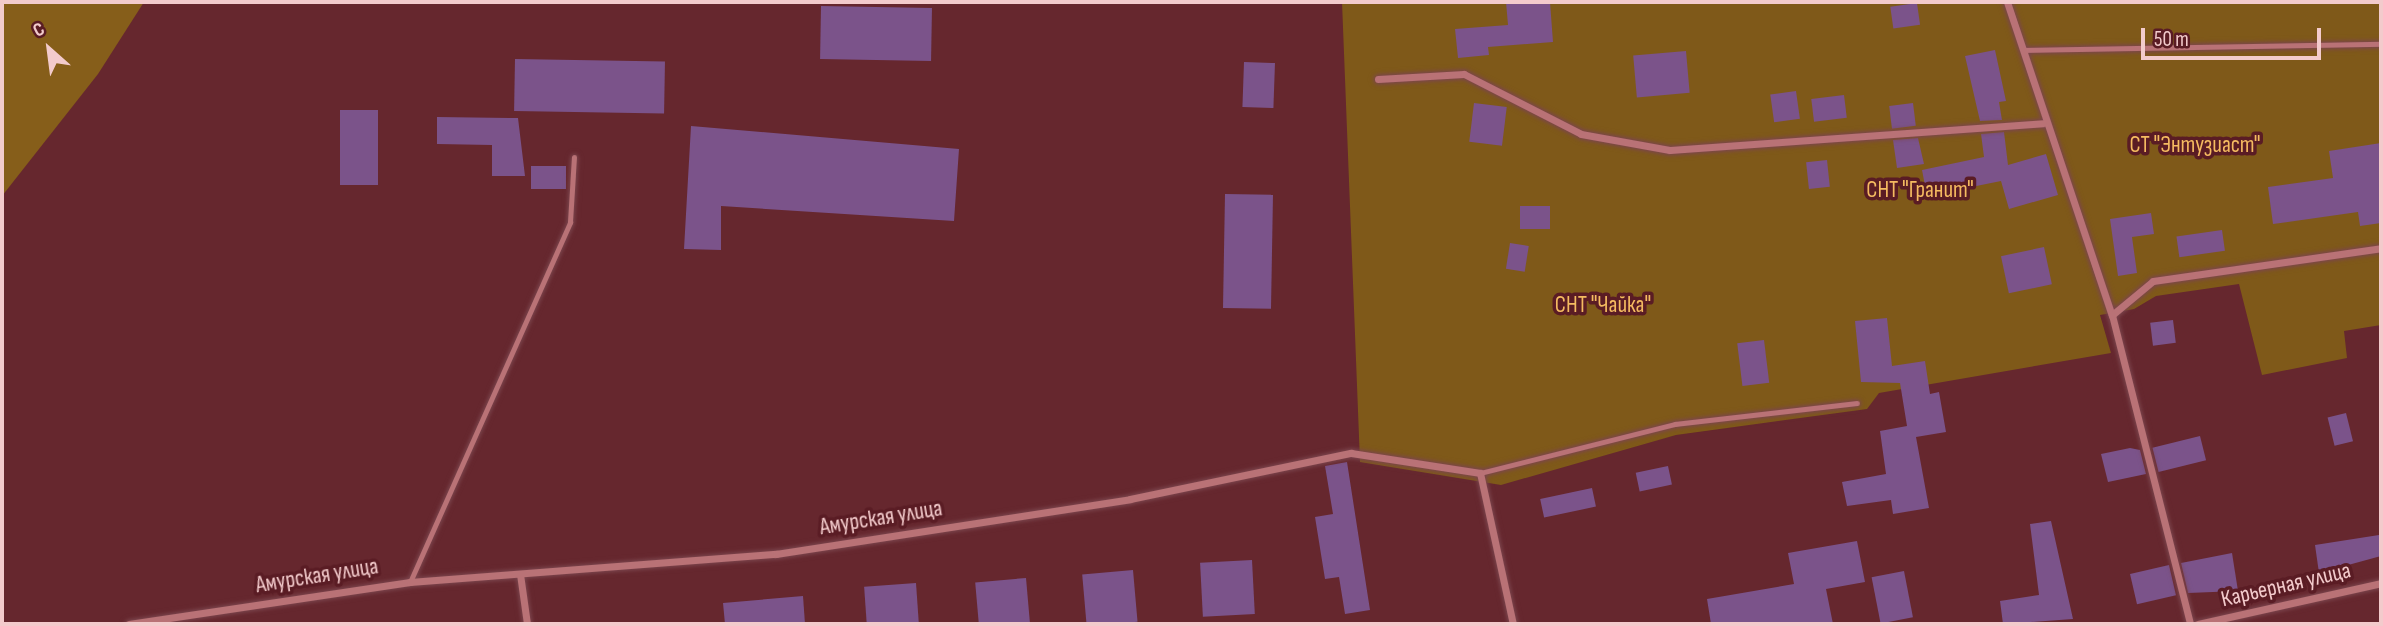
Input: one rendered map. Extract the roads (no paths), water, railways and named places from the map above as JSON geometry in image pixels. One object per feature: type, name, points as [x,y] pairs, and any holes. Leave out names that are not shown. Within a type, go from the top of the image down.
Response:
[{"type":"street","points":[[2007,2],[2043,123],[2112,315],[2190,624]]},
{"type":"street","points":[[1378,79],[1464,74],[1581,134],[1670,150],[2043,123]]},
{"type":"street","points":[[2112,315],[2153,281],[2381,248]]},
{"type":"street","name":"Амурская улица","points":[[129,624],[410,582],[776,554],[1130,499],[1351,453],[1480,473]]},
{"type":"street","points":[[1480,473],[1513,624]]},
{"type":"street","points":[[520,574],[527,624]]},
{"type":"street","name":"Карьерная улица","points":[[2198,624],[2381,583]]},
{"type":"lane","points":[[2023,50],[2381,44]]},
{"type":"lane","points":[[410,582],[570,222],[573,158]]},
{"type":"lane","points":[[1480,473],[1675,424],[1857,403]]},
{"type":"park label","name":"СТ \"Энтузиаст\"","points":[[2195,145]]},
{"type":"park label","name":"СНТ \"Гранит\"","points":[[1920,190]]},
{"type":"park label","name":"СНТ \"Чайка\"","points":[[1603,305]]}]
